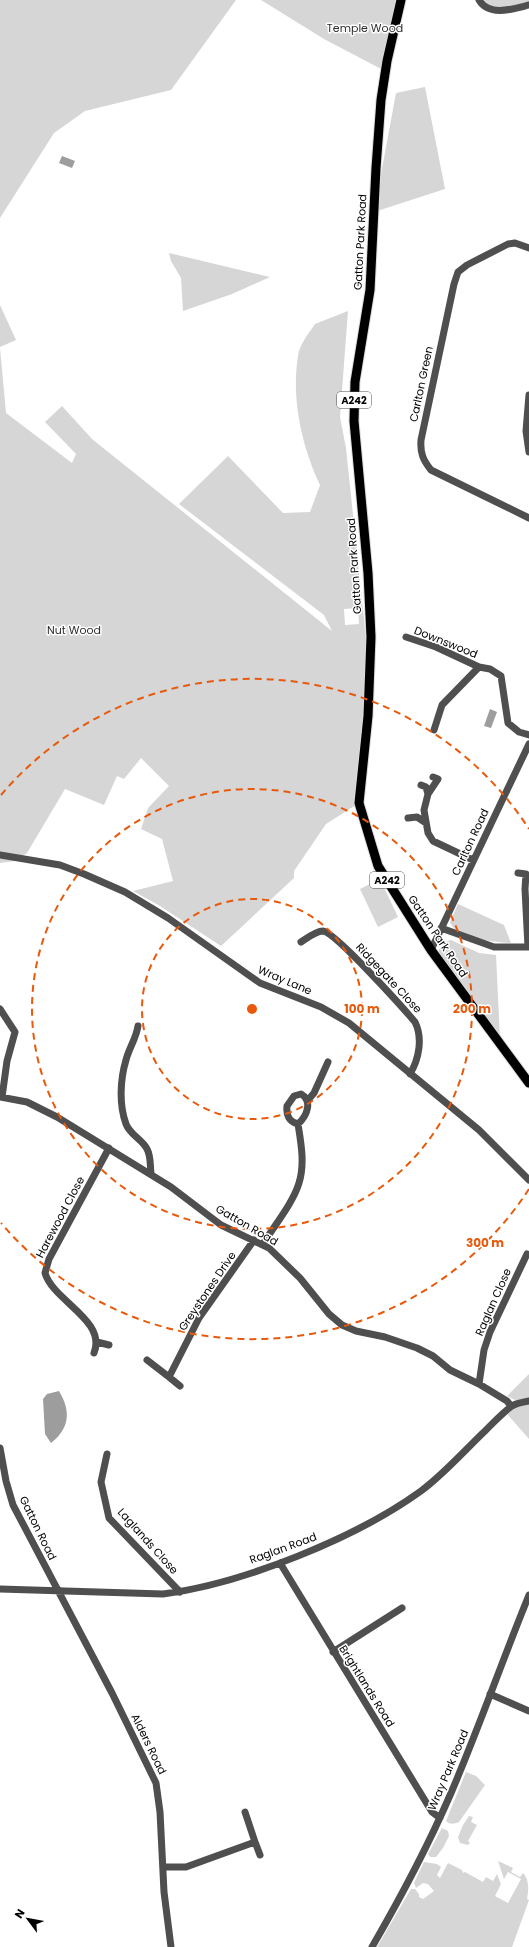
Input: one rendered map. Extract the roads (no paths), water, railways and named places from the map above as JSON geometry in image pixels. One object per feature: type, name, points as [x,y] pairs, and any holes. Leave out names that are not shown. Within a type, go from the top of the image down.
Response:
[{"type":"main road","name":"Gatton Park Road","points":[[401,0],[387,61],[381,100],[370,290],[355,382],[354,421],[368,573],[371,637],[368,716],[359,802],[378,866],[431,950],[529,1083]]},
{"type":"street","points":[[479,0],[483,6],[490,11],[529,5]]},
{"type":"street","name":"Carlton Green","points":[[529,248],[515,243],[508,244],[467,265],[458,272],[449,307],[420,449],[424,460],[432,470],[529,518]]},
{"type":"street","points":[[529,395],[526,431],[529,452]]},
{"type":"street","name":"Downswood","points":[[406,637],[436,647],[479,667],[490,669],[501,676],[508,723],[519,732],[529,735]]},
{"type":"street","name":"Downswood","points":[[434,730],[442,705],[479,667]]},
{"type":"street","name":"Carlton Road","points":[[431,950],[529,744]]},
{"type":"street","points":[[433,777],[438,780],[428,794],[424,810],[428,833],[433,842],[473,860]]},
{"type":"street","points":[[421,785],[426,787],[428,794]]},
{"type":"street","points":[[408,818],[417,817],[426,822]]},
{"type":"street","name":"Wray Lane","points":[[0,855],[60,865],[125,892],[168,918],[260,983],[321,1007],[349,1023],[479,1130],[529,1180]]},
{"type":"street","points":[[441,928],[494,947],[529,947],[525,889],[528,873],[518,873]]},
{"type":"street","name":"Ridgegate Close","points":[[301,942],[319,932],[325,931],[330,934],[352,955],[415,1022],[419,1032],[419,1054],[410,1074]]},
{"type":"street","points":[[0,1009],[15,1032],[7,1061],[1,1097]]},
{"type":"street","points":[[138,1026],[136,1038],[126,1060],[121,1093],[125,1123],[128,1130],[147,1149],[150,1163],[150,1173]]},
{"type":"street","points":[[298,1124],[304,1118],[308,1100],[314,1093],[328,1062]]},
{"type":"street","points":[[298,1124],[294,1123],[288,1117],[288,1102],[294,1096],[301,1094],[308,1100]]},
{"type":"street","name":"Gatton Road","points":[[1,1097],[27,1102],[41,1108],[171,1186],[221,1225],[263,1244],[276,1254],[300,1278],[329,1314],[342,1325],[356,1331],[385,1337],[412,1345],[433,1356],[450,1370],[479,1384],[507,1401],[512,1406]]},
{"type":"street","points":[[263,1244],[295,1192],[299,1182],[302,1168],[302,1149],[298,1124]]},
{"type":"street","name":"Harewood Close","points":[[97,1342],[92,1329],[51,1285],[45,1273],[49,1259],[109,1148]]},
{"type":"street","name":"Greystones Drive","points":[[169,1377],[199,1318],[254,1240]]},
{"type":"street","name":"Raglan Close","points":[[479,1384],[484,1350],[490,1332],[527,1254]]},
{"type":"street","points":[[94,1353],[97,1342],[109,1345]]},
{"type":"street","points":[[147,1360],[180,1386]]},
{"type":"street","name":"Raglan Road","points":[[0,1589],[143,1594],[180,1592],[280,1563],[328,1544],[352,1532],[421,1491],[512,1406],[529,1401]]},
{"type":"street","name":"Gatton Road","points":[[0,1448],[6,1481],[13,1505],[57,1591]]},
{"type":"street","name":"Laglands Close","points":[[107,1454],[101,1482],[109,1518],[180,1592]]},
{"type":"street","name":"Brightlands Road","points":[[280,1563],[432,1812],[440,1818]]},
{"type":"street","name":"Alders Road","points":[[57,1591],[112,1693],[156,1783],[160,1812],[167,1928],[171,1947]]},
{"type":"street","name":"Wray Park Road","points":[[372,1947],[402,1893],[440,1818],[529,1595]]},
{"type":"street","points":[[333,1652],[402,1608]]},
{"type":"street","points":[[490,1694],[529,1711]]},
{"type":"street","points":[[245,1812],[260,1855]]},
{"type":"street","points":[[163,1867],[186,1867],[255,1842]]},
{"type":"park label","name":"Temple Wood","points":[[365,28]]},
{"type":"park label","name":"Nut Wood","points":[[74,630]]}]
